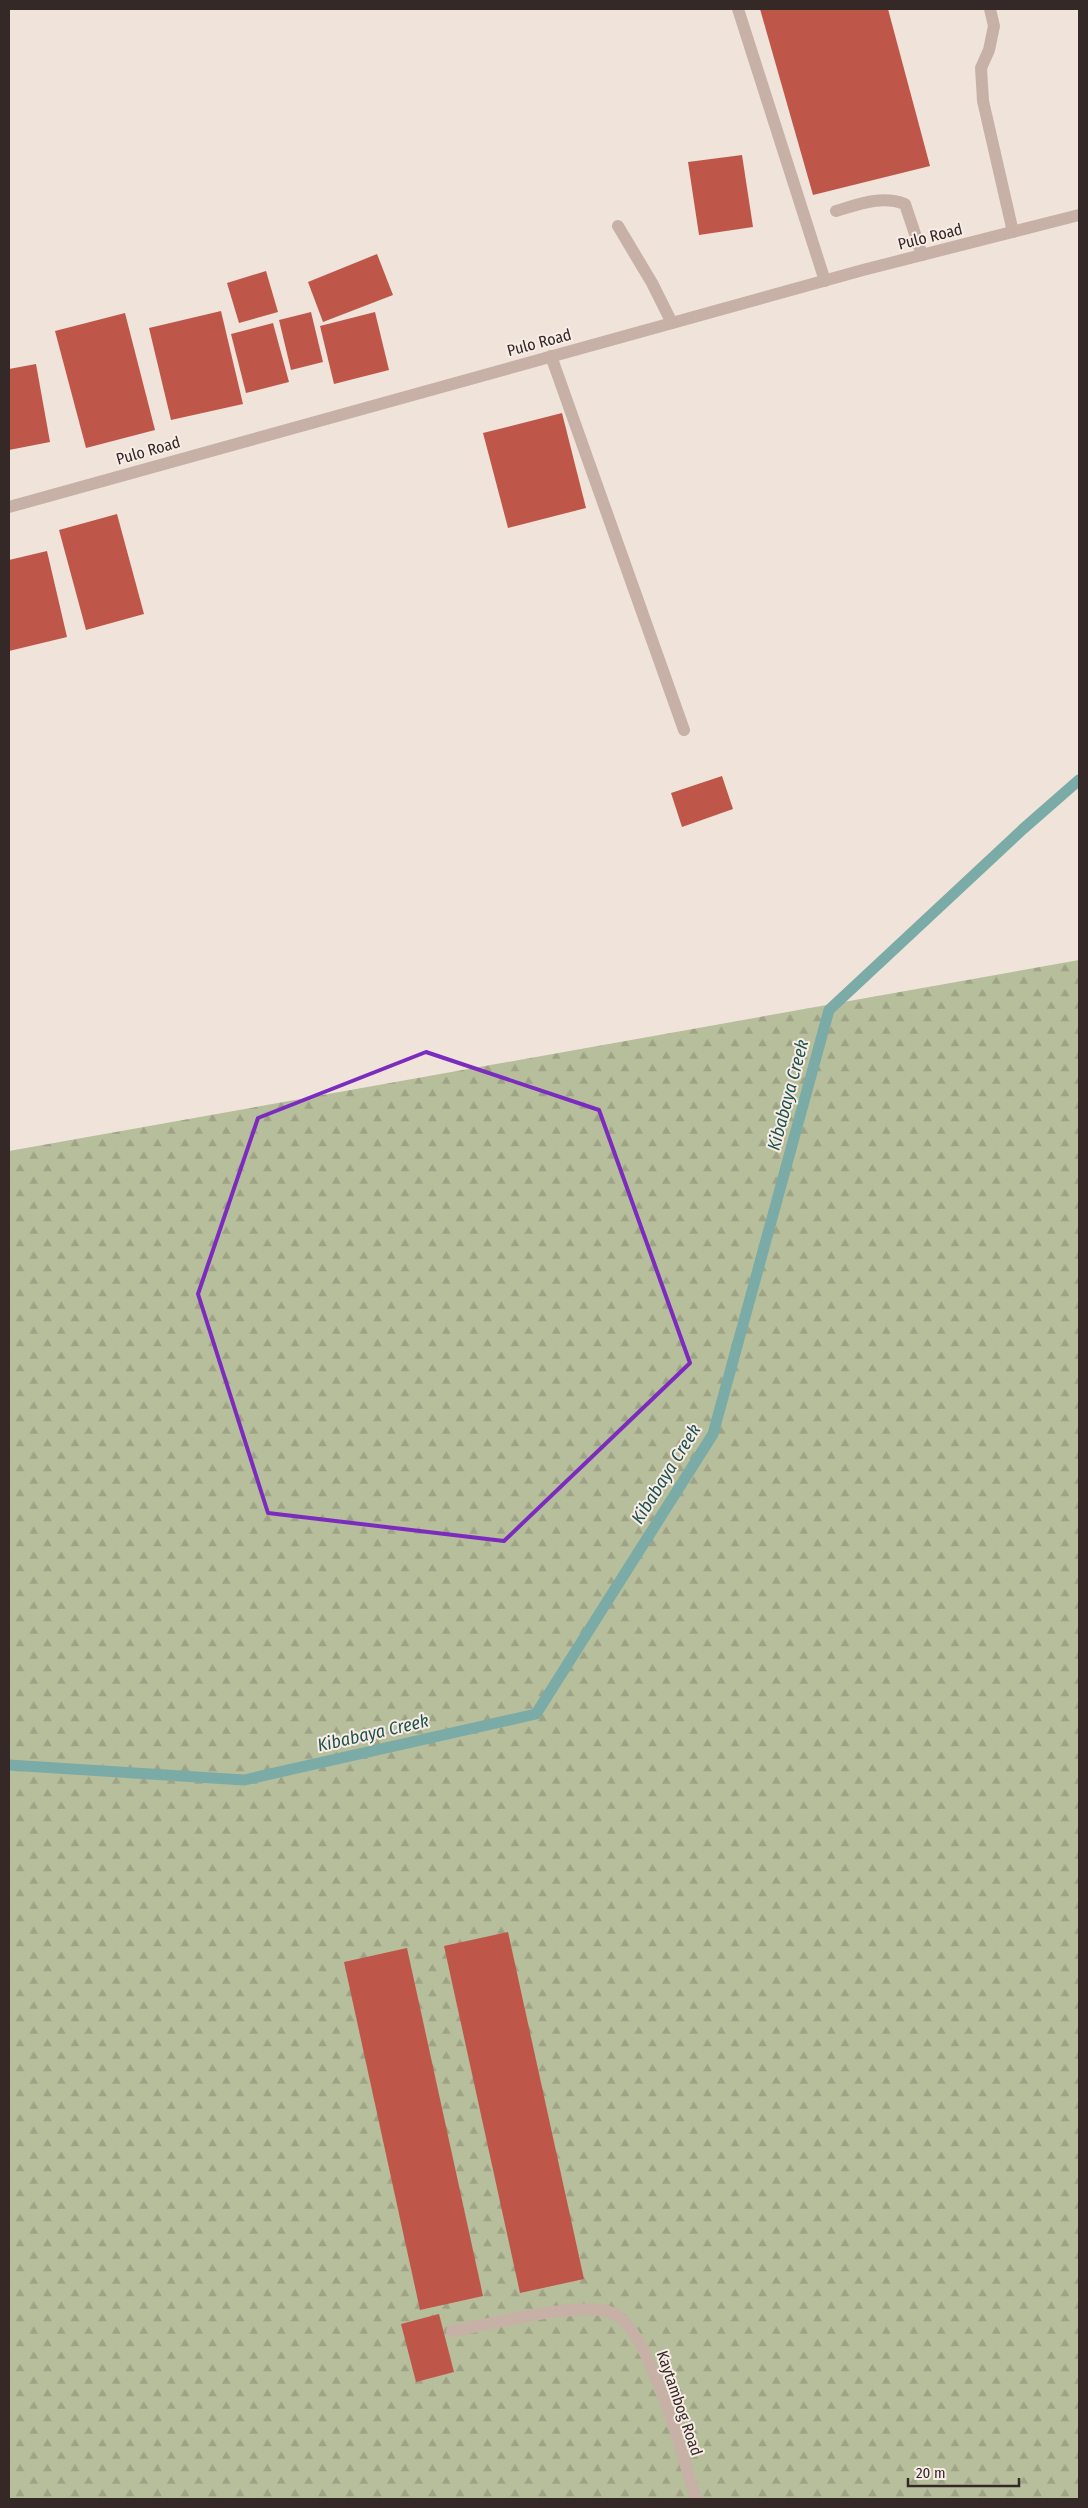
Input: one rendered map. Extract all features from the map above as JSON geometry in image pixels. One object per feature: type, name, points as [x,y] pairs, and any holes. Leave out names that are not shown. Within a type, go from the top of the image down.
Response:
[{"type":"street","points":[[738,9],[825,281]]},
{"type":"street","points":[[990,9],[994,26],[989,50],[981,68],[983,101],[1013,232]]},
{"type":"street","points":[[836,210],[874,200],[892,199],[905,204],[922,255]]},
{"type":"street","name":"Pulo Road","points":[[9,506],[825,281],[1079,215]]},
{"type":"street","points":[[618,226],[652,283],[672,323]]},
{"type":"street","points":[[551,356],[684,730]]},
{"type":"street","name":"Kaytambog Road","points":[[452,2332],[579,2308],[612,2313],[634,2330],[649,2357],[696,2499]]},
{"type":"highlighted area","points":[[426,1052],[599,1110],[690,1363],[504,1541],[268,1513],[198,1294],[258,1118]]},
{"type":"green space","points":[[1079,960],[1079,2499],[9,2499],[9,1151]]},
{"type":"building","points":[[760,9],[888,9],[930,166],[813,195]]},
{"type":"building","points":[[742,155],[753,227],[699,235],[688,162]]},
{"type":"building","points":[[377,254],[393,295],[323,322],[308,282]]},
{"type":"building","points":[[266,271],[278,312],[239,323],[227,283]]},
{"type":"building","points":[[221,311],[243,404],[171,420],[149,328]]},
{"type":"building","points":[[311,312],[323,362],[291,370],[279,320]]},
{"type":"building","points":[[375,312],[389,370],[334,384],[320,326]]},
{"type":"building","points":[[125,313],[155,430],[86,448],[55,331]]},
{"type":"building","points":[[273,323],[289,382],[246,393],[231,334]]},
{"type":"building","points":[[36,364],[50,442],[9,450],[9,369]]},
{"type":"building","points":[[562,413],[586,508],[508,528],[483,433]]},
{"type":"building","points":[[117,514],[144,614],[86,630],[59,530]]},
{"type":"building","points":[[47,551],[67,637],[9,651],[9,560]]},
{"type":"building","points":[[722,776],[733,809],[682,827],[671,793]]},
{"type":"building","points":[[508,1932],[584,2279],[520,2293],[444,1946]]},
{"type":"building","points":[[407,1948],[483,2296],[420,2310],[344,1962]]},
{"type":"building","points":[[439,2314],[454,2372],[416,2382],[401,2324]]},
{"type":"waterway","name":"Kibabaya Creek","points":[[9,1765],[244,1780],[536,1714],[713,1434],[829,1010],[1023,829],[1079,780]]}]
